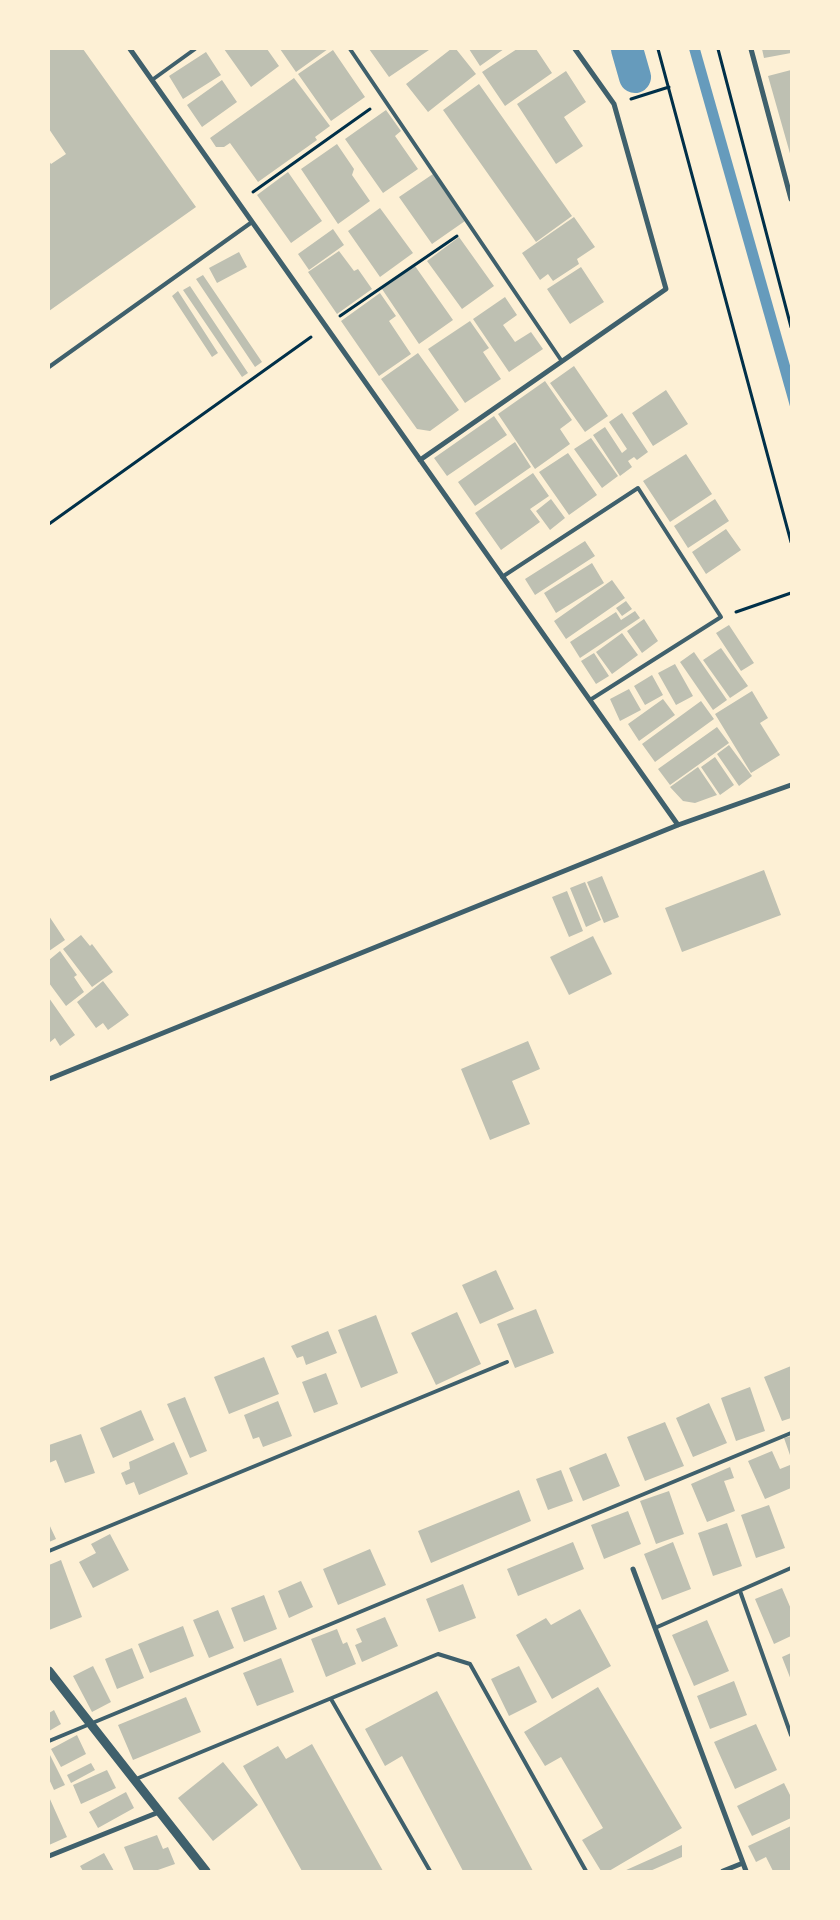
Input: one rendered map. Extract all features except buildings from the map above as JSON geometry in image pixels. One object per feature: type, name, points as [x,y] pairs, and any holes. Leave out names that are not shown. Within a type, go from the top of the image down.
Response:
[{"type":"street","points":[[130,49],[678,825]]},
{"type":"street","points":[[420,460],[561,360],[666,290],[614,104],[575,49]]},
{"type":"street","points":[[751,49],[789,178],[791,199]]},
{"type":"street","points":[[49,1079],[678,825],[791,785]]},
{"type":"street","points":[[633,1569],[746,1871]]},
{"type":"street","points":[[49,1671],[206,1871]]},
{"type":"street","points":[[49,1856],[159,1812]]},
{"type":"street","points":[[723,1871],[743,1863]]},
{"type":"lane","points":[[152,80],[195,49]]},
{"type":"lane","points":[[350,49],[561,360]]},
{"type":"lane","points":[[49,367],[252,222]]},
{"type":"lane","points":[[502,577],[638,488],[721,617],[590,700]]},
{"type":"lane","points":[[49,1551],[507,1362]]},
{"type":"lane","points":[[49,1741],[791,1433]]},
{"type":"lane","points":[[656,1628],[791,1568]]},
{"type":"lane","points":[[740,1591],[791,1735]]},
{"type":"lane","points":[[134,1780],[438,1654],[470,1664],[586,1871]]},
{"type":"lane","points":[[331,1699],[430,1871]]},
{"type":"path","points":[[658,49],[791,542]]},
{"type":"path","points":[[718,49],[791,327]]},
{"type":"path","points":[[614,104],[669,87]]},
{"type":"path","points":[[238,202],[384,99]]},
{"type":"path","points":[[49,524],[326,326],[471,226]]},
{"type":"path","points":[[721,617],[791,594]]},
{"type":"water","points":[[689,49],[700,49],[791,369],[791,410]]},
{"type":"waterway","points":[[627,49],[635,77]]}]
